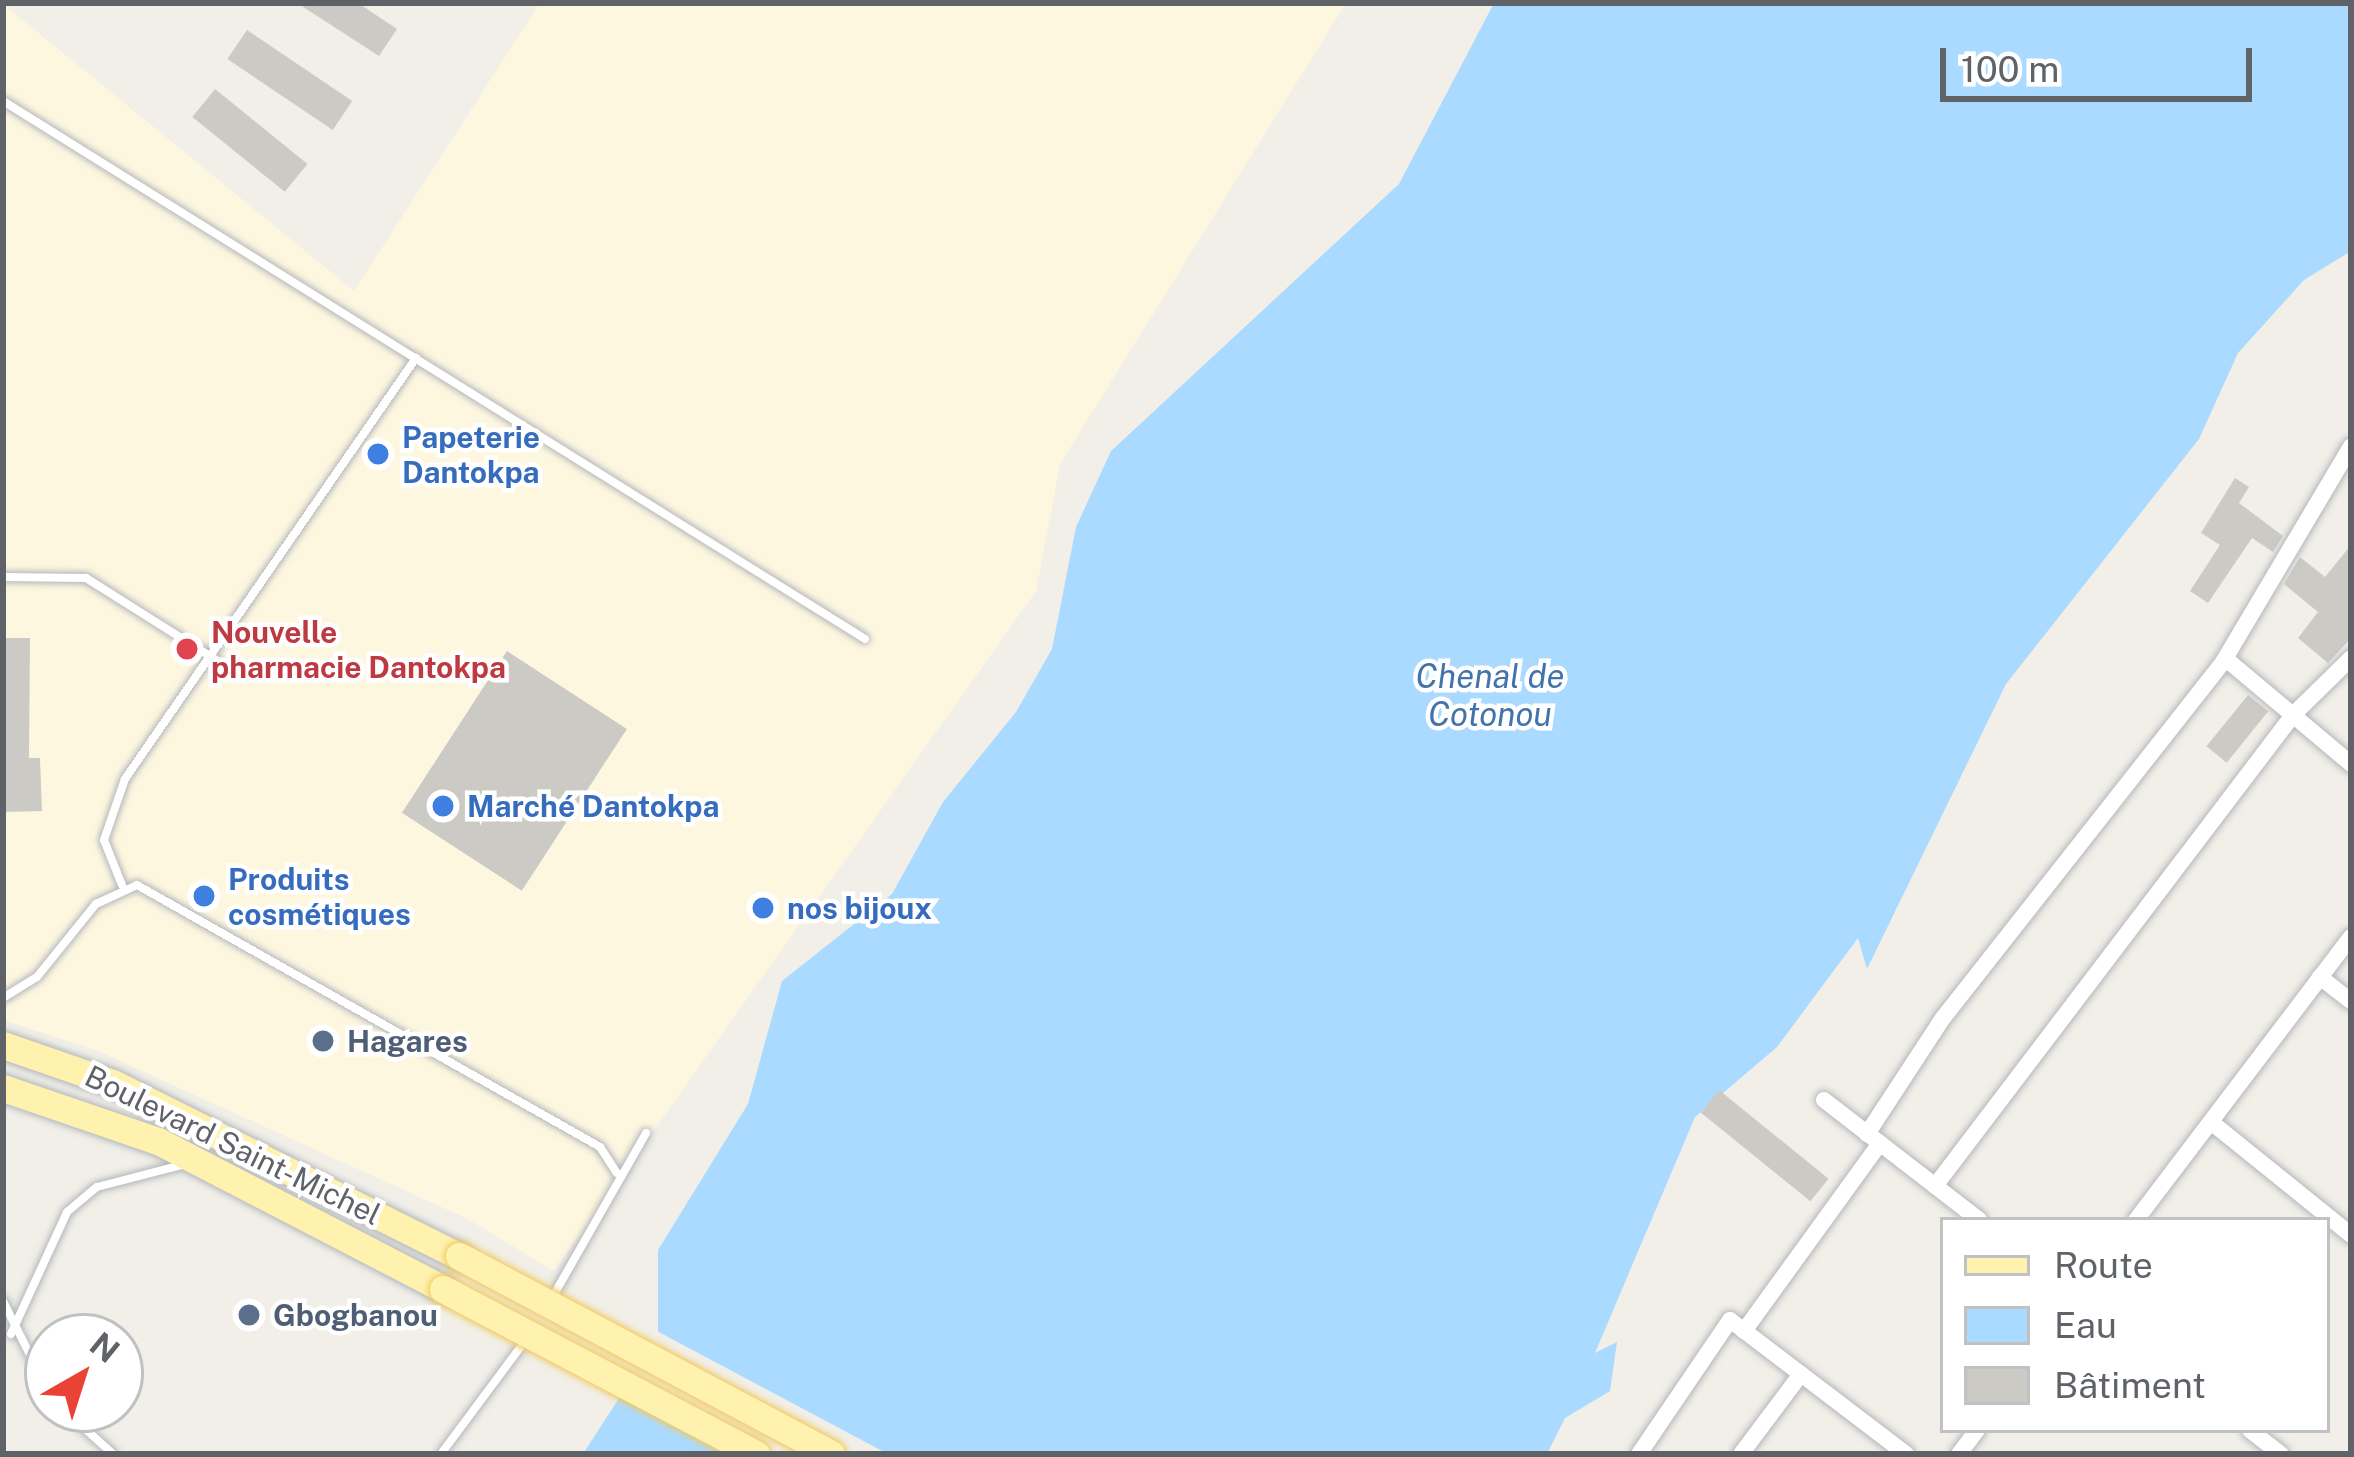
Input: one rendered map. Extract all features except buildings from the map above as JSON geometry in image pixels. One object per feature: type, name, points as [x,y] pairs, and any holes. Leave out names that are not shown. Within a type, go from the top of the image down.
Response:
[{"type":"main road","name":"Boulevard Saint-Michel","points":[[3,1045],[133,1092],[459,1256],[831,1454]]},
{"type":"main road","name":"Boulevard Saint-Michel","points":[[3,1088],[201,1162],[756,1454]]},
{"type":"street","points":[[1744,1331],[1873,1138],[1943,1018],[2226,659],[2351,446]]},
{"type":"street","points":[[1935,1186],[2294,715],[2351,658]]},
{"type":"street","points":[[2226,659],[2351,764]]},
{"type":"street","points":[[2138,1217],[2351,937]]},
{"type":"street","points":[[2320,977],[2351,1000]]},
{"type":"street","points":[[1823,1100],[1975,1217]]},
{"type":"street","points":[[2211,1122],[2330,1217]]},
{"type":"street","points":[[1639,1454],[1730,1320],[1906,1454]]},
{"type":"street","points":[[1741,1454],[1801,1374]]},
{"type":"street","points":[[2254,1433],[2281,1454]]},
{"type":"lane","points":[[3,101],[865,639]]},
{"type":"lane","points":[[416,358],[216,660],[125,779],[104,840],[122,885],[600,1147],[617,1173]]},
{"type":"lane","points":[[3,577],[86,578],[216,660]]},
{"type":"lane","points":[[3,998],[122,885]]},
{"type":"lane","points":[[441,1454],[570,1270],[617,1173],[646,1132]]},
{"type":"lane","points":[[11,1334],[67,1212],[97,1187],[201,1162]]},
{"type":"lane","points":[[3,1300],[11,1334],[24,1354]]},
{"type":"lane","points":[[90,1433],[113,1454]]},
{"type":"shaded area","name":"Marché Dantokpa","points":[[540,3],[1346,3],[1060,464],[1036,591],[554,1271],[468,1219],[96,1050],[3,1020],[3,4],[354,291]]},
{"type":"water","name":"Chenal de Cotonou","points":[[1494,3],[2351,3],[2351,251],[2304,280],[2238,353],[2199,439],[2006,684],[1867,969],[1858,938],[1777,1047],[1695,1117],[1595,1353],[1617,1342],[1610,1391],[1565,1418],[1547,1454],[583,1454],[658,1338],[658,1250],[748,1104],[782,981],[892,894],[943,802],[1016,712],[1052,649],[1076,527],[1111,451],[1399,184]]},
{"type":"pier","points":[[653,1329],[888,1454],[728,1454],[618,1396]]},
{"type":"place","name":"Papeterie Dantokpa","points":[[378,454]]},
{"type":"place","name":"Nouvelle pharmacie Dantokpa","points":[[187,649]]},
{"type":"place","name":"Marché Dantokpa","points":[[443,806]]},
{"type":"place","name":"Produits cosmétiques","points":[[204,896]]},
{"type":"place","name":"nos bijoux","points":[[763,908]]},
{"type":"place","name":"Hagares","points":[[323,1041]]},
{"type":"place","name":"Gbogbanou","points":[[249,1315]]}]
